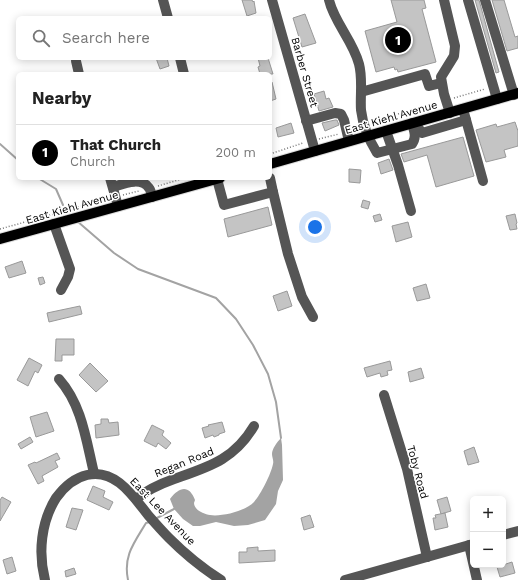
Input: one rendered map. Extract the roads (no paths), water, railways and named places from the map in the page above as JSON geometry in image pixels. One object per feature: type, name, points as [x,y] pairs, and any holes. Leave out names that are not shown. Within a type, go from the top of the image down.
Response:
[{"type":"main road","name":"East Kiehl Avenue","points":[[272,163],[315,151],[348,136],[366,131],[386,131],[516,94]]},
{"type":"main road","name":"East Kiehl Avenue","points":[[0,239],[54,224],[151,192],[208,180]]},
{"type":"street","points":[[163,0],[167,16]]},
{"type":"street","name":"Barber Street","points":[[272,0],[315,151]]},
{"type":"street","points":[[329,0],[332,10],[345,32],[357,58],[360,71],[361,110],[366,131],[377,153],[412,144],[415,140],[414,123]]},
{"type":"street","points":[[444,0],[455,46],[454,56],[440,77],[450,113]]},
{"type":"street","points":[[468,0],[497,99]]},
{"type":"street","points":[[485,0],[516,94]]},
{"type":"street","points":[[180,60],[184,72]]},
{"type":"street","points":[[76,61],[79,72]]},
{"type":"street","points":[[361,92],[425,74],[428,86],[441,83]]},
{"type":"street","points":[[463,109],[483,181]]},
{"type":"street","points":[[306,121],[339,113],[343,116],[348,136]]},
{"type":"street","points":[[414,123],[422,133],[466,120]]},
{"type":"street","points":[[386,131],[393,149],[411,211]]},
{"type":"street","points":[[218,180],[224,205],[273,192]]},
{"type":"street","points":[[270,180],[288,254],[302,297],[313,317]]},
{"type":"street","points":[[117,202],[111,183],[142,182],[151,192]]},
{"type":"street","points":[[54,224],[70,268],[68,276],[60,290]]},
{"type":"street","points":[[45,580],[41,560],[41,546],[46,521],[51,507],[58,496],[71,482],[83,476],[94,473],[83,426],[76,405],[71,395],[59,379]]},
{"type":"street","name":"Toby Road","points":[[384,395],[406,469],[427,557]]},
{"type":"street","name":"Regan Road","points":[[136,499],[154,486],[208,467],[228,457],[243,441],[254,426]]},
{"type":"street","name":"East Lee Avenue","points":[[94,473],[104,474],[111,477],[125,488],[170,539],[220,580]]},
{"type":"street","points":[[506,534],[518,531]]},
{"type":"street","points":[[345,580],[470,544]]},
{"type":"street","points":[[475,568],[477,580]]},
{"type":"waterway","points":[[0,144],[16,158]]},
{"type":"waterway","points":[[41,180],[56,189],[63,205]]},
{"type":"waterway","points":[[77,221],[114,253],[138,269],[216,298],[236,319],[253,345],[268,374],[276,402],[281,438]]},
{"type":"waterway","points":[[155,519],[174,509]]},
{"type":"waterway","points":[[128,580],[128,557],[137,537],[146,523],[150,522]]},
{"type":"place","name":"That Church","points":[[398,40]]}]
